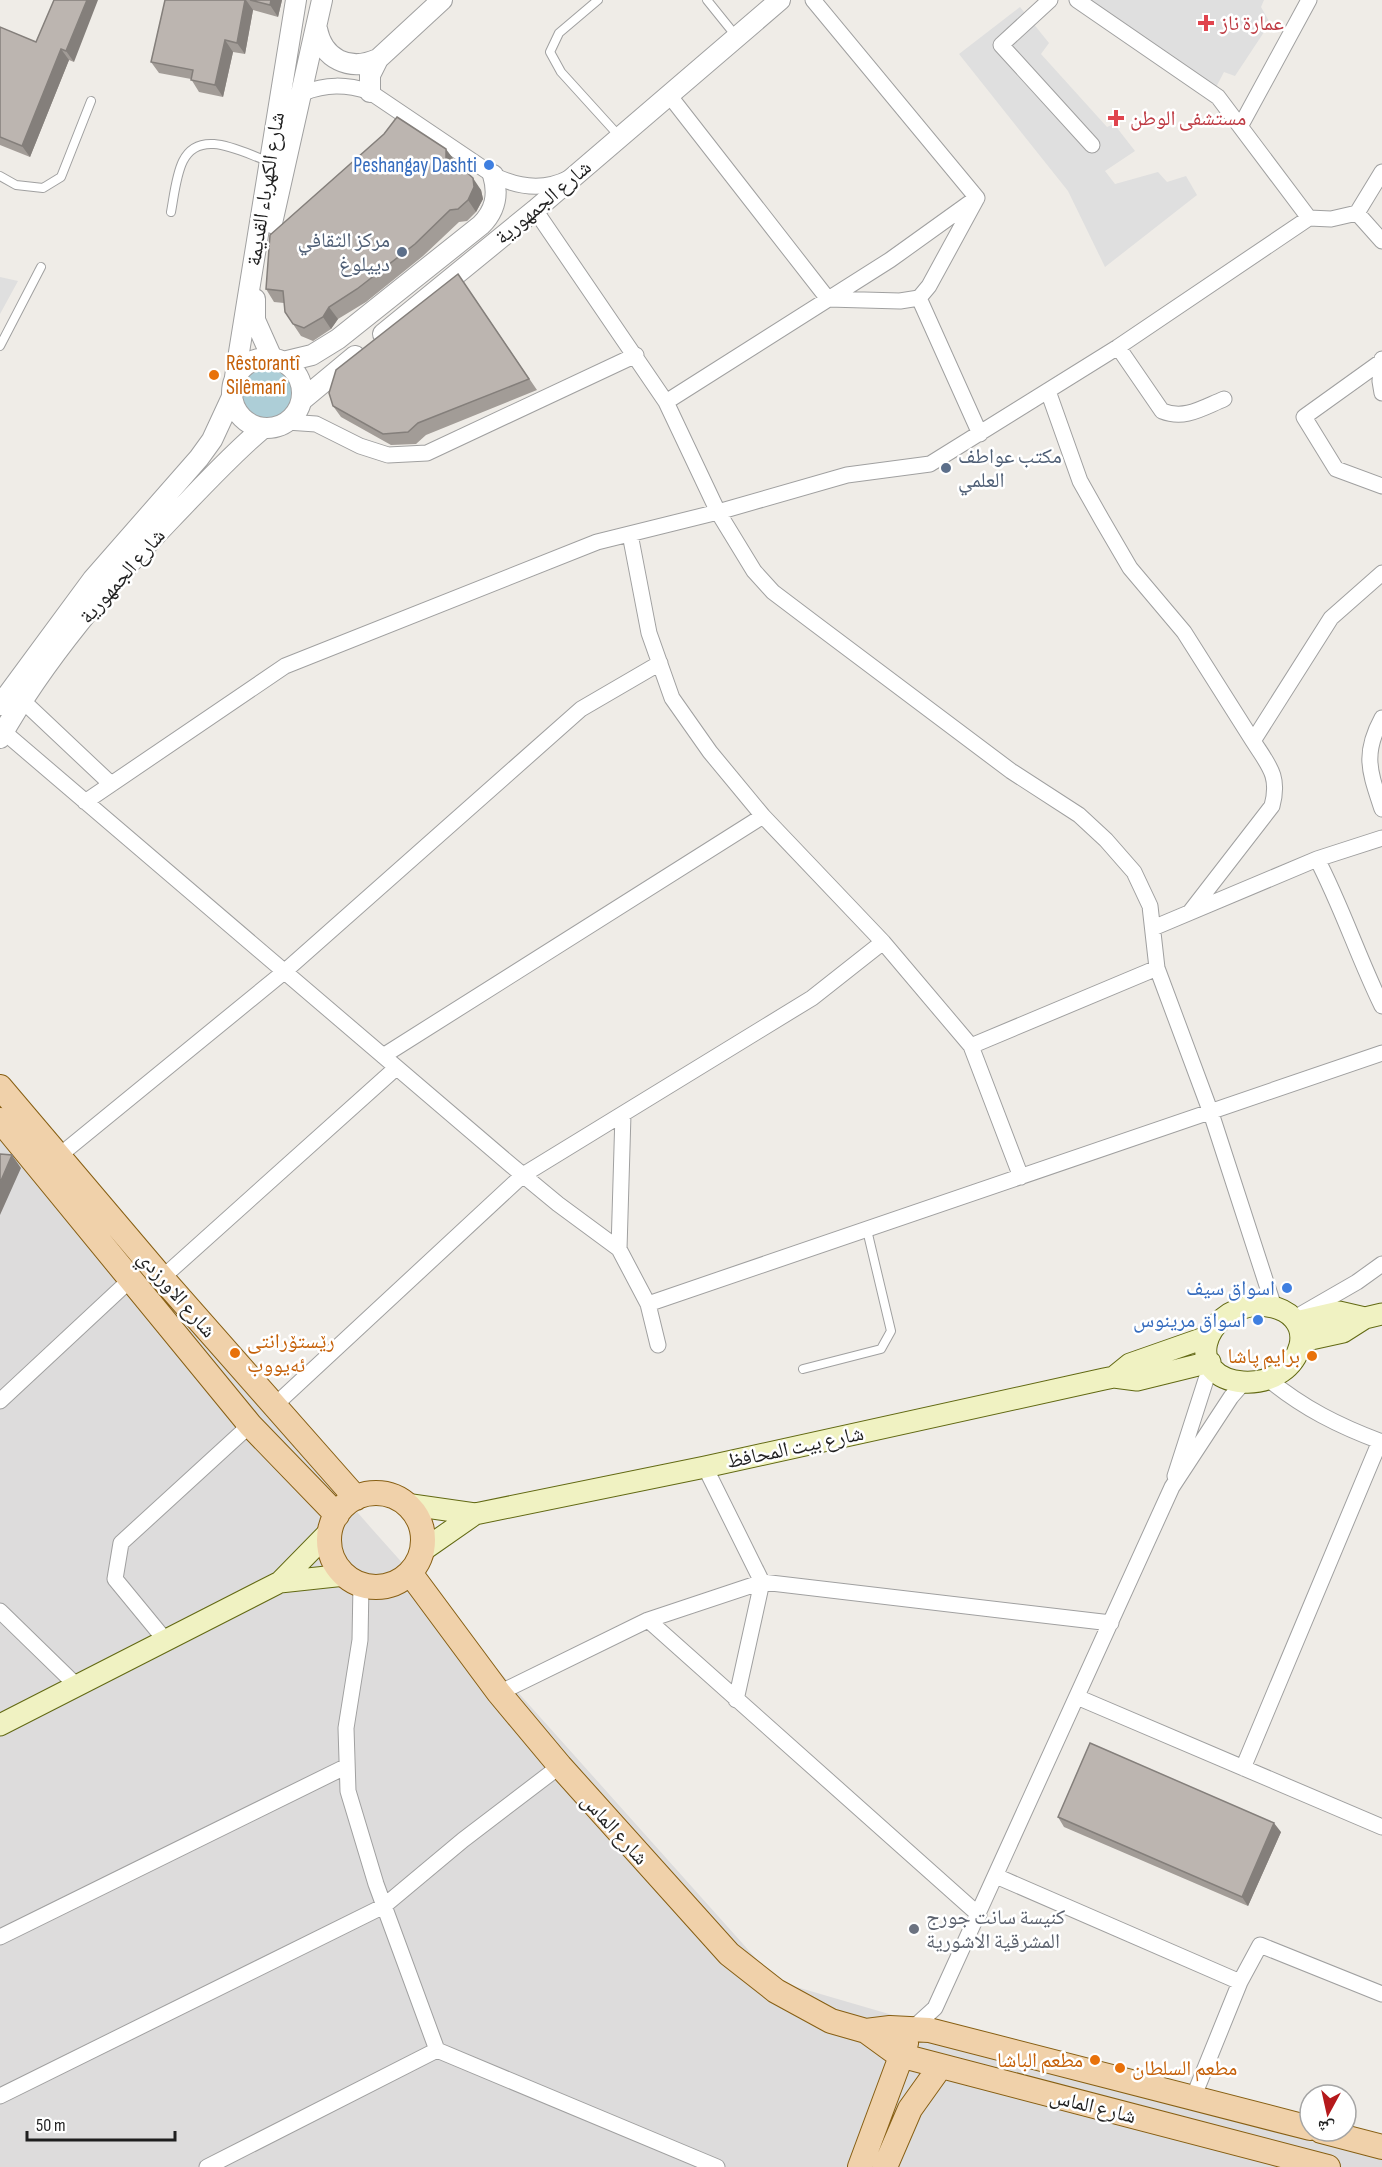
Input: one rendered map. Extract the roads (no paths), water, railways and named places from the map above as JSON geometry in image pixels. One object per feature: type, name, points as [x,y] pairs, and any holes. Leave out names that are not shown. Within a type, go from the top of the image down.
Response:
[{"type":"main road","name":"شارع الاورزدي","points":[[0,1087],[162,1278],[356,1498]]},
{"type":"main road","name":"شارع الاورزدي","points":[[0,1120],[250,1425],[334,1523]]},
{"type":"main road","name":"شارع بيت المحافظ","points":[[1114,1377],[1130,1364],[1207,1337],[1216,1323],[1229,1313],[1251,1306],[1274,1308]]},
{"type":"main road","points":[[1274,1308],[1297,1327],[1343,1332],[1374,1316]]},
{"type":"main road","points":[[1207,1337],[1206,1348],[1210,1363],[1223,1375],[1244,1382],[1268,1379],[1292,1364],[1298,1355],[1297,1327]]},
{"type":"main road","name":"شارع بيت المحافظ","points":[[405,1504],[475,1514],[705,1467],[1114,1377],[1137,1380],[1210,1363]]},
{"type":"main road","points":[[0,1725],[280,1582],[356,1498],[382,1494],[405,1504],[420,1525],[422,1551],[410,1573],[392,1585],[371,1587],[353,1580],[280,1582]]},
{"type":"main road","name":"شارع بيت المحافظ","points":[[422,1551],[475,1514]]},
{"type":"main road","points":[[334,1523],[330,1550],[353,1580]]},
{"type":"main road","name":"شارع الماس","points":[[410,1573],[499,1693],[560,1766],[706,1932],[752,1975],[831,2021],[866,2031],[913,2028],[1298,2125]]},
{"type":"main road","points":[[860,2167],[899,2055],[913,2028]]},
{"type":"main road","name":"شارع الماس","points":[[866,2031],[899,2055],[1328,2167]]},
{"type":"main road","points":[[885,2167],[910,2109],[940,2067]]},
{"type":"main road","points":[[1358,2141],[1382,2147]]},
{"type":"street","name":"شارع الكهرباء القديمة","points":[[235,377],[296,0]]},
{"type":"street","name":"شارع الكهرباء القديمة","points":[[278,360],[255,320],[254,308],[322,0]]},
{"type":"street","points":[[370,92],[370,75],[378,59],[442,0]]},
{"type":"street","name":"شارع الجمهورية","points":[[302,400],[535,210],[780,0]]},
{"type":"street","points":[[813,0],[977,198]]},
{"type":"street","points":[[1050,0],[1001,45],[1092,145]]},
{"type":"street","points":[[1241,125],[1309,0]]},
{"type":"street","points":[[1082,1],[1218,97],[1309,218]]},
{"type":"street","points":[[317,28],[325,50],[334,58],[356,65],[378,59]]},
{"type":"street","points":[[303,93],[336,86],[370,92],[493,176],[521,185],[536,186],[565,180],[578,173]]},
{"type":"street","points":[[669,95],[828,299]]},
{"type":"street","points":[[85,802],[285,666],[597,542],[718,512],[847,475],[930,464],[1118,347],[1309,218],[1331,219],[1357,213],[1382,172]]},
{"type":"street","points":[[278,360],[299,378],[302,400],[294,416],[287,422],[271,429],[262,429],[242,419],[231,399],[235,377],[250,362],[312,355],[332,343],[481,225],[494,208],[496,190],[493,176]]},
{"type":"street","points":[[828,299],[900,301],[919,298],[929,286],[977,198]]},
{"type":"street","points":[[666,402],[890,260],[977,198]]},
{"type":"street","points":[[535,210],[666,402],[718,512],[754,571],[773,592],[1011,771],[1079,815],[1106,840],[1134,872],[1150,906],[1157,968],[1211,1113],[1274,1308]]},
{"type":"street","points":[[1357,213],[1382,240]]},
{"type":"street","points":[[919,298],[980,434]]},
{"type":"street","points":[[1118,347],[1162,411],[1172,415],[1189,414],[1224,399]]},
{"type":"street","points":[[287,422],[316,424],[360,446],[387,455],[428,453],[636,355]]},
{"type":"street","points":[[1382,360],[1380,381],[1382,393]]},
{"type":"street","points":[[1382,360],[1304,417],[1336,469],[1382,486]]},
{"type":"street","points":[[1048,391],[1080,481],[1130,568],[1184,632],[1274,774],[1276,785],[1272,806],[1190,912]]},
{"type":"street","name":"شارع الجمهورية","points":[[0,705],[106,563],[199,458],[217,430],[231,399]]},
{"type":"street","name":"شارع الجمهورية","points":[[2,735],[23,701],[69,637],[121,574],[210,477],[262,429]]},
{"type":"street","points":[[630,534],[649,633],[672,698],[710,752],[763,816],[883,942],[971,1046],[1021,1178]]},
{"type":"street","points":[[1253,741],[1331,618],[1382,573]]},
{"type":"street","points":[[60,1155],[284,972],[581,709],[660,663]]},
{"type":"street","points":[[23,701],[111,784]]},
{"type":"street","points":[[1382,718],[1373,735],[1369,750],[1369,767],[1382,809]]},
{"type":"street","points":[[2,735],[85,802],[523,1175],[619,1249],[648,1304],[658,1345]]},
{"type":"street","points":[[383,1056],[763,816]]},
{"type":"street","points":[[1153,928],[1317,859],[1382,838]]},
{"type":"street","points":[[1317,859],[1342,908],[1357,956],[1382,1006]]},
{"type":"street","points":[[274,1406],[523,1175],[812,998],[883,942]]},
{"type":"street","points":[[971,1046],[1157,968]]},
{"type":"street","points":[[648,1304],[1382,1053]]},
{"type":"street","points":[[162,1278],[396,1068]]},
{"type":"street","points":[[619,1249],[623,1114]]},
{"type":"street","points":[[1297,1327],[1382,1264]]},
{"type":"street","points":[[0,1401],[130,1280]]},
{"type":"street","points":[[913,2028],[935,2008],[1172,1487],[1210,1363]]},
{"type":"street","points":[[1243,1768],[1381,1441],[1338,1425],[1310,1410],[1268,1379]]},
{"type":"street","points":[[1172,1487],[1231,1397],[1244,1382]]},
{"type":"street","points":[[166,1641],[115,1579],[121,1544],[250,1425]]},
{"type":"street","points":[[705,1467],[762,1582],[736,1700]]},
{"type":"street","points":[[353,1580],[360,1640],[346,1728],[348,1791],[384,1906],[437,2050],[717,2167]]},
{"type":"street","points":[[499,1693],[648,1620],[762,1582],[1111,1623]]},
{"type":"street","points":[[0,1611],[77,1686]]},
{"type":"street","points":[[648,1620],[979,1915]]},
{"type":"street","points":[[1077,1697],[1243,1768],[1380,1821]]},
{"type":"street","points":[[0,1937],[347,1766]]},
{"type":"street","points":[[0,2096],[384,1906],[463,1840],[560,1766]]},
{"type":"street","points":[[996,1876],[1240,1982]]},
{"type":"street","points":[[1193,2098],[1240,1982],[1260,1945],[1382,1994]]},
{"type":"street","points":[[207,2167],[437,2050]]},
{"type":"lane","points":[[598,0],[559,33],[550,52],[561,72],[620,137]]},
{"type":"lane","points":[[707,0],[737,37]]},
{"type":"lane","points":[[0,176],[16,185],[43,188],[61,177],[91,101]]},
{"type":"lane","points":[[171,212],[183,160],[196,146],[211,142],[270,162]]},
{"type":"lane","points":[[0,346],[41,267]]},
{"type":"lane","points":[[803,1369],[881,1349],[887,1341],[891,1331],[867,1230]]},
{"type":"water","points":[[261,368],[271,368],[285,376],[291,385],[293,395],[291,405],[285,414],[271,422],[261,422],[244,410],[239,400],[239,390],[251,373]]},
{"type":"place","name":"عمارة ناز","points":[[1206,23]]},
{"type":"place","name":"مستشفى الوطن","points":[[1116,118]]},
{"type":"place","name":"Peshangay Dashti","points":[[489,165]]},
{"type":"place","name":"مركز الثقافي دييلوغ","points":[[402,252]]},
{"type":"place","name":"Rêstorantî Silêmanî","points":[[214,375]]},
{"type":"place","name":"مكتب عواطف العلمي","points":[[946,468]]},
{"type":"place","name":"اسواق سيف","points":[[1287,1288]]},
{"type":"place","name":"اسواق مرينوس","points":[[1258,1320]]},
{"type":"place","name":"رێستۆرانتی ئەیووب","points":[[235,1353]]},
{"type":"place","name":"برایم پاشا","points":[[1312,1356]]},
{"type":"place","name":"كنيسة سانت جورج المشرقية الاشورية","points":[[914,1929]]},
{"type":"place","name":"مطعم الباشا","points":[[1095,2060]]},
{"type":"place","name":"مطعم السلطان","points":[[1120,2068]]}]
